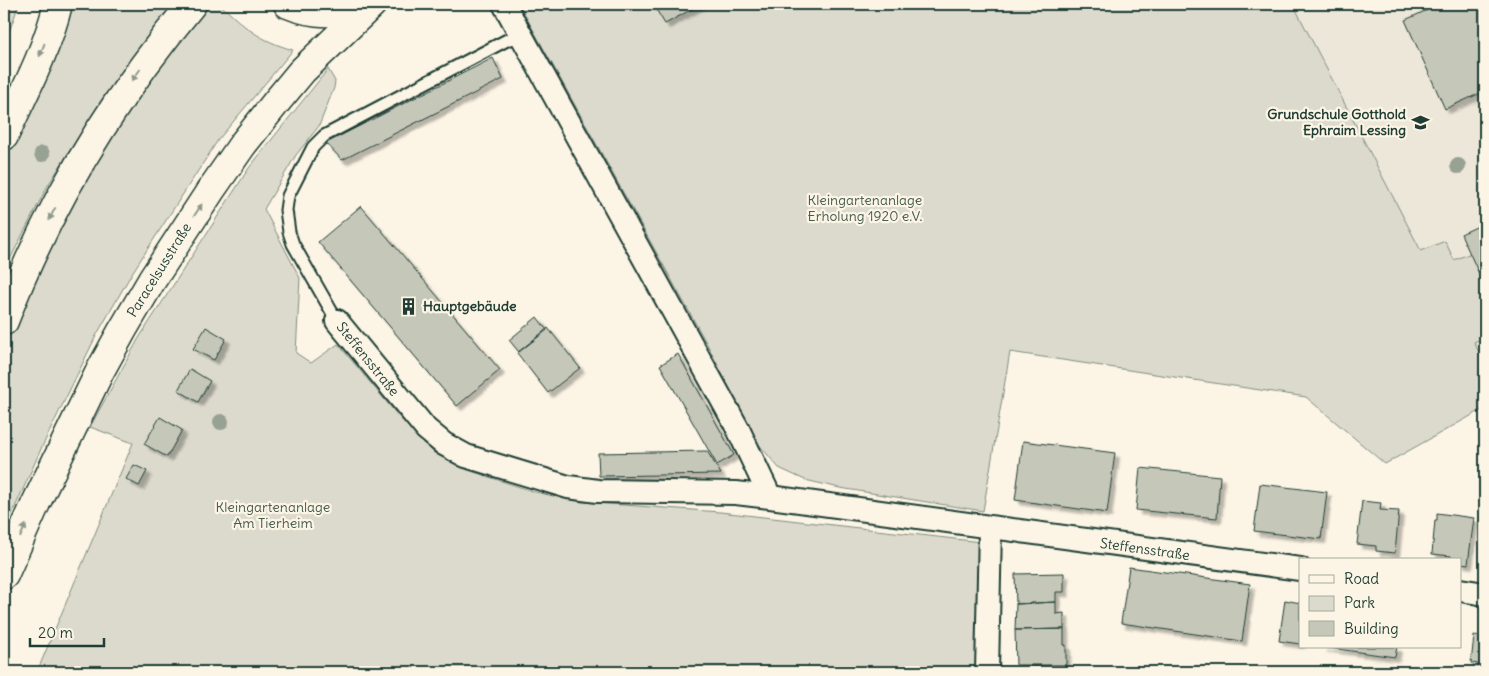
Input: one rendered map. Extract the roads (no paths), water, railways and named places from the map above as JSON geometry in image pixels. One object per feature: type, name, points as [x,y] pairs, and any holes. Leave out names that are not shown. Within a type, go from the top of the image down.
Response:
[{"type":"main road","points":[[4,136],[34,71],[58,4]]},
{"type":"main road","points":[[4,321],[34,249],[83,157],[122,94],[165,36],[192,4]]},
{"type":"main road","points":[[288,4],[300,9],[322,8],[339,11],[363,4]]},
{"type":"main road","name":"Paracelsusstraße","points":[[4,575],[36,503],[100,371],[152,280],[243,144],[302,71],[372,4]]},
{"type":"main road","points":[[302,71],[314,45],[322,8]]},
{"type":"street","points":[[504,4],[738,429],[770,497]]},
{"type":"street","name":"Steffensstraße","points":[[337,321],[426,429],[444,444],[466,456],[568,487],[598,491],[736,493],[1299,569]]},
{"type":"street","points":[[987,672],[990,528]]},
{"type":"street","points":[[1462,590],[1485,594]]},
{"type":"lane","name":"Steffensstraße","points":[[337,321],[293,244],[289,232],[286,210],[288,196],[312,147],[324,136],[507,40],[521,36]]},
{"type":"place","name":"Grundschule Gotthold Ephraim Lessing","points":[[1420,122]]},
{"type":"place","name":"Hauptgebäude","points":[[409,306]]},
{"type":"park label","name":"Kleingartenanlage Erholung 1920 e.V.","points":[[865,208]]},
{"type":"park label","name":"Kleingartenanlage Am Tierheim","points":[[273,516]]}]
